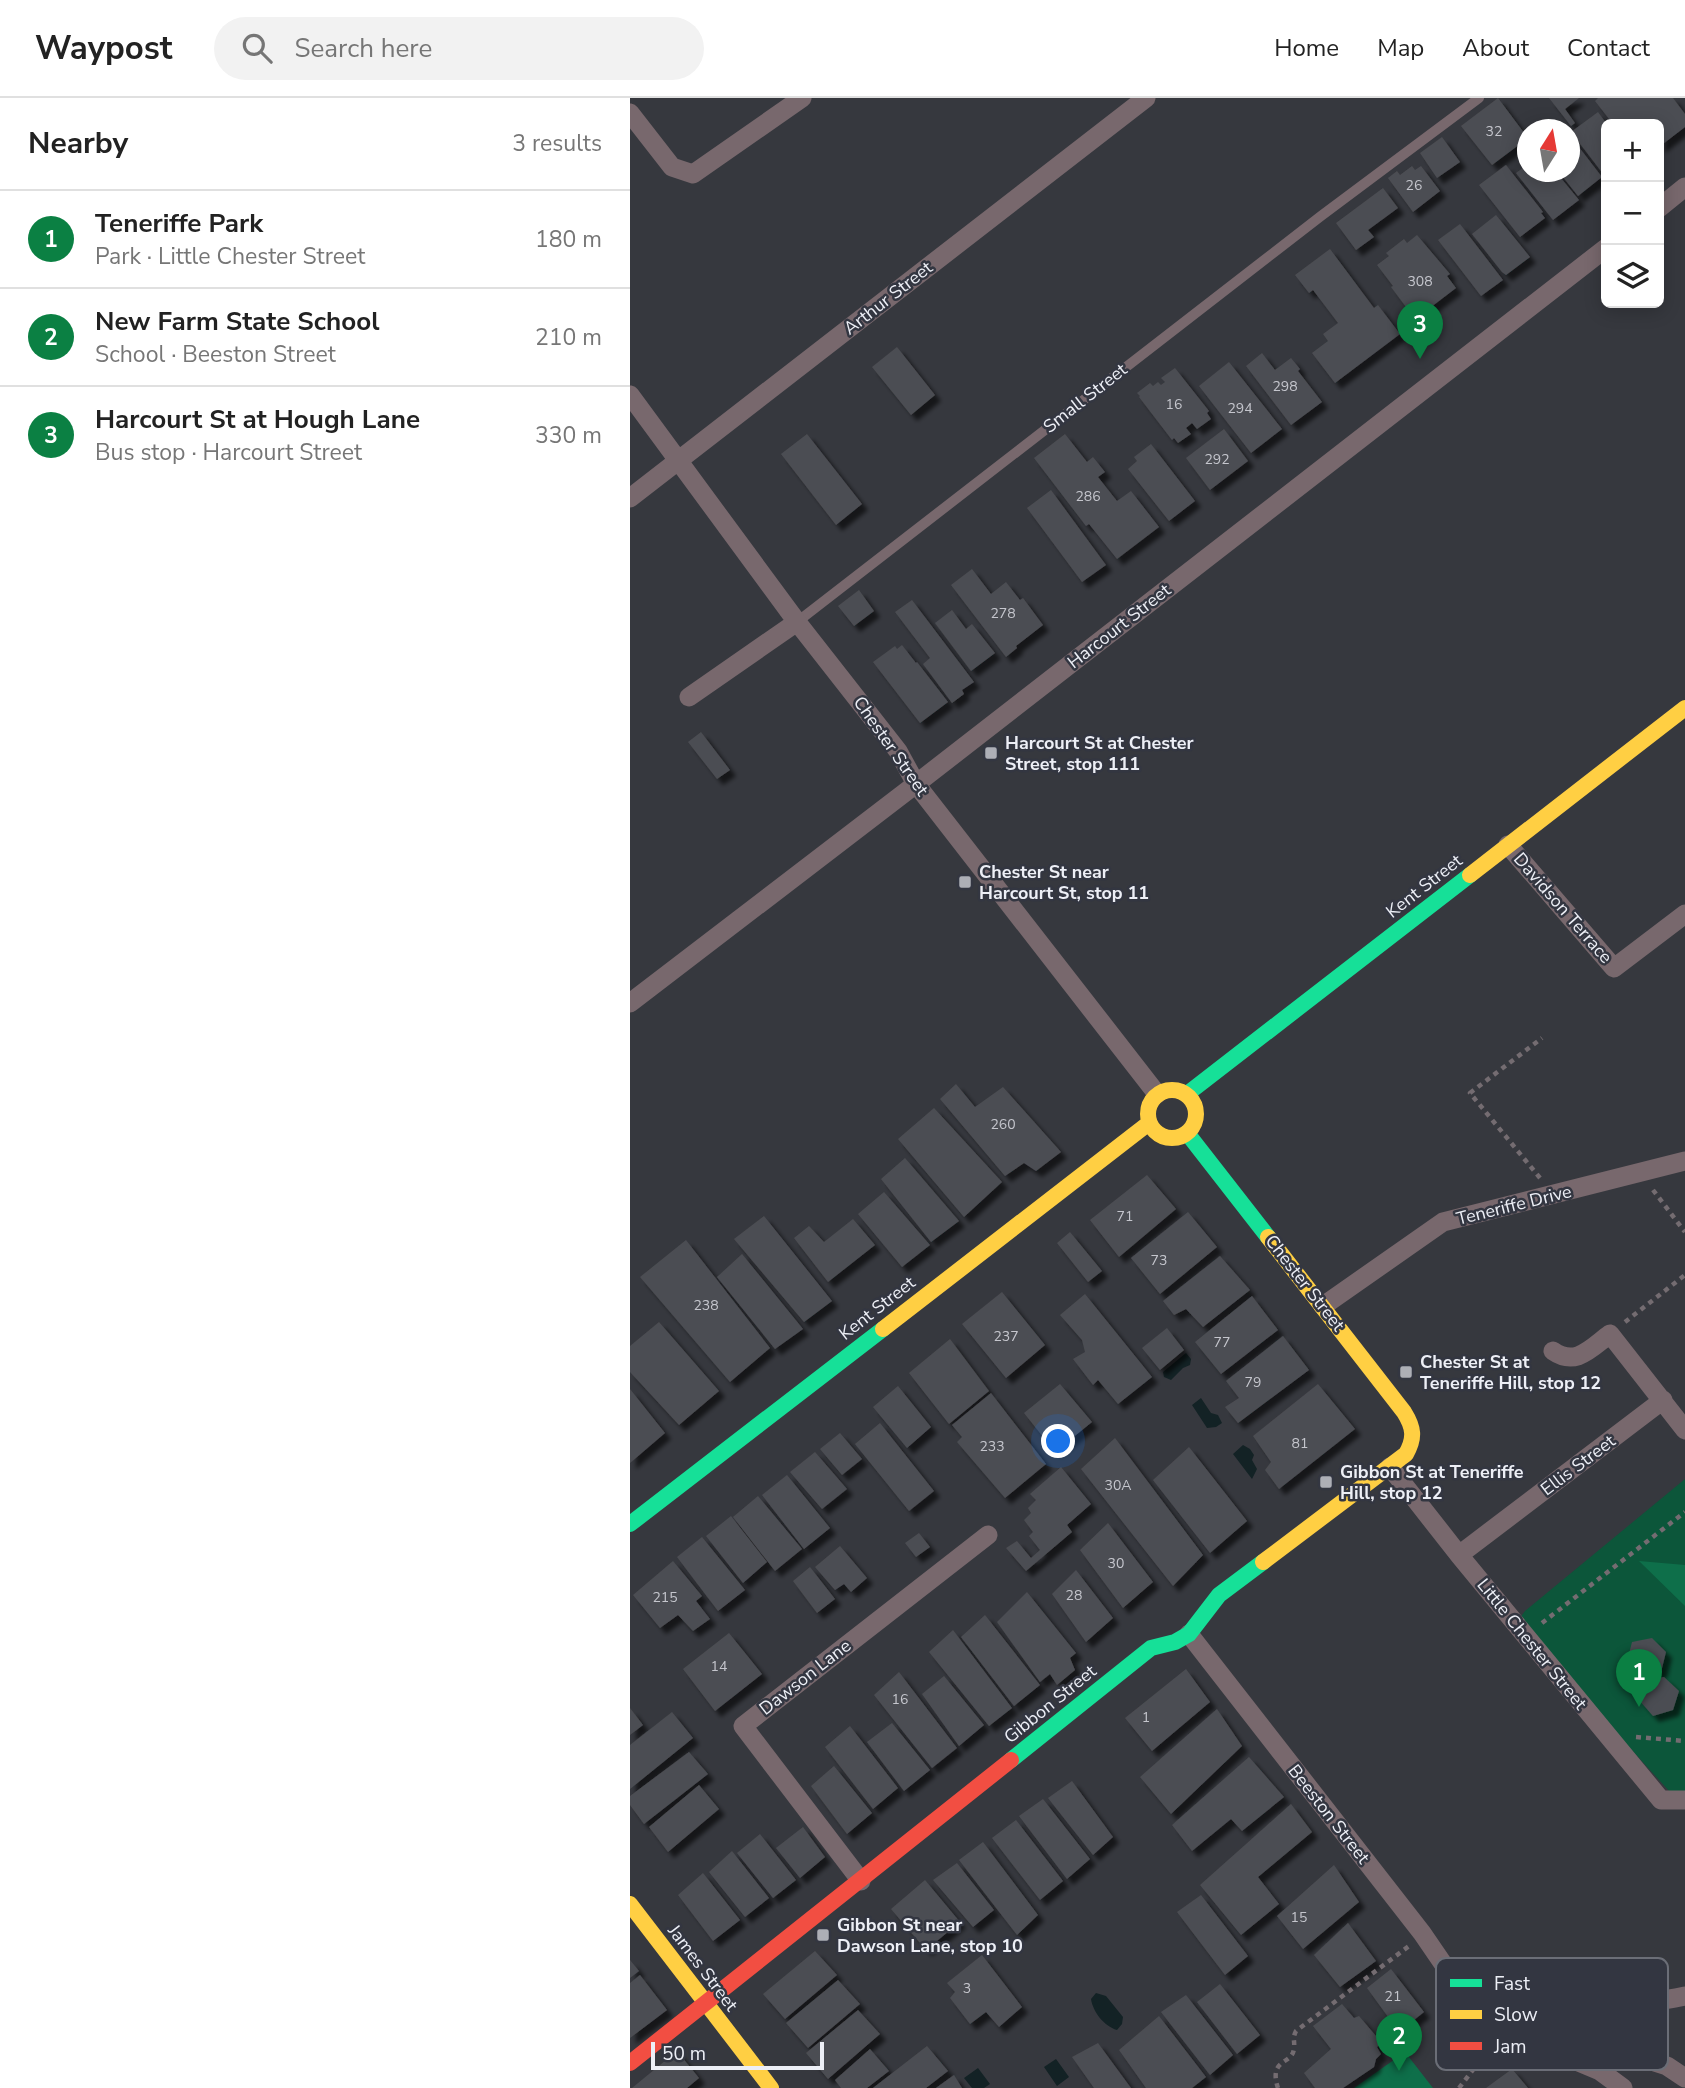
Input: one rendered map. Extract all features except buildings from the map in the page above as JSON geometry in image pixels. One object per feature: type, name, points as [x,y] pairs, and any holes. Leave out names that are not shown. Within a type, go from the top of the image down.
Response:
[{"type":"street","points":[[630,113],[672,167],[694,174],[802,98]]},
{"type":"street","name":"Arthur Street","points":[[630,498],[1146,98]]},
{"type":"street","points":[[1664,204],[1685,187]]},
{"type":"street","name":"Harcourt Street","points":[[630,1003],[1601,252]]},
{"type":"street","name":"Chester Street","points":[[630,395],[797,622],[898,751],[916,784],[1157,1094]]},
{"type":"street","name":"Small Street","points":[[689,697],[797,622]]},
{"type":"street","name":"Kent Street","points":[[1187,1094],[1685,708]]},
{"type":"street","name":"Davidson Terrace","points":[[1508,845],[1614,968],[1685,914]]},
{"type":"street","points":[[1172,1089],[1187,1094],[1196,1107],[1192,1128],[1181,1137],[1166,1138],[1159,1135],[1149,1124],[1148,1107],[1157,1094],[1172,1089]]},
{"type":"street","name":"Kent Street","points":[[630,1524],[1149,1124]]},
{"type":"street","name":"Chester Street","points":[[1187,1133],[1323,1306],[1412,1425],[1414,1437],[1406,1454],[1390,1466]]},
{"type":"street","name":"Teneriffe Drive","points":[[1323,1306],[1443,1222],[1685,1161]]},
{"type":"street","points":[[1553,1351],[1562,1357],[1578,1357],[1610,1334],[1685,1430]]},
{"type":"street","name":"Ellis Street","points":[[1459,1555],[1662,1400]]},
{"type":"street","points":[[1189,1634],[1219,1595],[1390,1466]]},
{"type":"street","name":"Little Chester Street","points":[[1390,1466],[1459,1555],[1661,1800],[1685,1800]]},
{"type":"street","name":"Dawson Lane","points":[[861,1881],[743,1726],[988,1535]]},
{"type":"street","name":"Gibbon Street","points":[[630,2063],[1151,1648],[1175,1642],[1189,1634]]},
{"type":"street","name":"Beeston Street","points":[[1189,1634],[1439,1958]]},
{"type":"street","name":"James Street","points":[[630,1904],[771,2088]]},
{"type":"street","points":[[1668,2067],[1685,2078]]},
{"type":"street","points":[[1599,2070],[1623,2088]]},
{"type":"lane","name":"Small Street","points":[[797,622],[1321,216],[1479,98]]},
{"type":"path","points":[[1542,1038],[1470,1093],[1554,1195]]},
{"type":"path","points":[[1639,1173],[1685,1232]]},
{"type":"path","points":[[1610,1334],[1685,1276]]},
{"type":"path","points":[[1525,1636],[1685,1512]]},
{"type":"path","points":[[1637,1737],[1685,1741]]},
{"type":"path","points":[[1278,2088],[1275,2078],[1278,2067],[1292,2054],[1292,2039],[1296,2031],[1404,1951],[1422,1933]]},
{"type":"path","points":[[1459,2088],[1472,2071]]},
{"type":"green space","points":[[1685,1479],[1685,1792],[1670,1792],[1516,1623],[1525,1611]]},
{"type":"green space","points":[[1639,1561],[1685,1565],[1685,1606]]},
{"type":"green space","points":[[1405,2052],[1433,2088],[1354,2088]]},
{"type":"shaded area","points":[[1186,1353],[1191,1359],[1190,1365],[1171,1380],[1164,1377],[1163,1372]]},
{"type":"shaded area","points":[[1201,1398],[1211,1413],[1218,1415],[1222,1423],[1216,1427],[1207,1428],[1192,1405]]},
{"type":"shaded area","points":[[1243,1445],[1254,1455],[1252,1460],[1257,1469],[1252,1479],[1233,1454]]},
{"type":"shaded area","points":[[1096,1993],[1106,1996],[1123,2017],[1117,2030],[1104,2022],[1097,2013],[1091,1999]]},
{"type":"shaded area","points":[[1056,2059],[1069,2077],[1057,2086],[1044,2067]]},
{"type":"shaded area","points":[[978,2068],[990,2084],[984,2088],[972,2088],[964,2078]]},
{"type":"traffic: fast","points":[[1187,1094],[1470,875]]},
{"type":"traffic: fast","points":[[1187,1133],[1268,1237]]},
{"type":"traffic: fast","points":[[630,1524],[883,1329]]},
{"type":"traffic: fast","points":[[1011,1760],[1151,1648],[1175,1642],[1189,1634],[1219,1595],[1263,1562]]},
{"type":"traffic: slow","points":[[1470,875],[1685,708]]},
{"type":"traffic: slow","points":[[1172,1090],[1189,1097],[1196,1114],[1189,1131],[1172,1138],[1155,1131],[1148,1114],[1155,1097],[1172,1090]]},
{"type":"traffic: slow","points":[[883,1329],[1149,1123]]},
{"type":"traffic: slow","points":[[1263,1562],[1406,1454],[1412,1433],[1404,1412],[1268,1237]]},
{"type":"traffic: slow","points":[[630,1904],[771,2088]]},
{"type":"traffic: jam","points":[[630,2063],[1011,1760]]},
{"type":"place","name":"Harcourt St at Hough Lane","points":[[1420,359]]},
{"type":"place","name":"Harcourt St at Chester Street, stop 111","points":[[991,753]]},
{"type":"place","name":"Chester St near Harcourt St, stop 11","points":[[965,882]]},
{"type":"place","name":"Chester St at Teneriffe Hill, stop 12","points":[[1406,1372]]},
{"type":"place","name":"Gibbon St at Teneriffe Hill, stop 12","points":[[1326,1482]]},
{"type":"place","name":"Teneriffe Park","points":[[1639,1707]]},
{"type":"place","name":"Gibbon St near Dawson Lane, stop 10","points":[[823,1935]]},
{"type":"place","name":"New Farm State School","points":[[1399,2071]]}]
